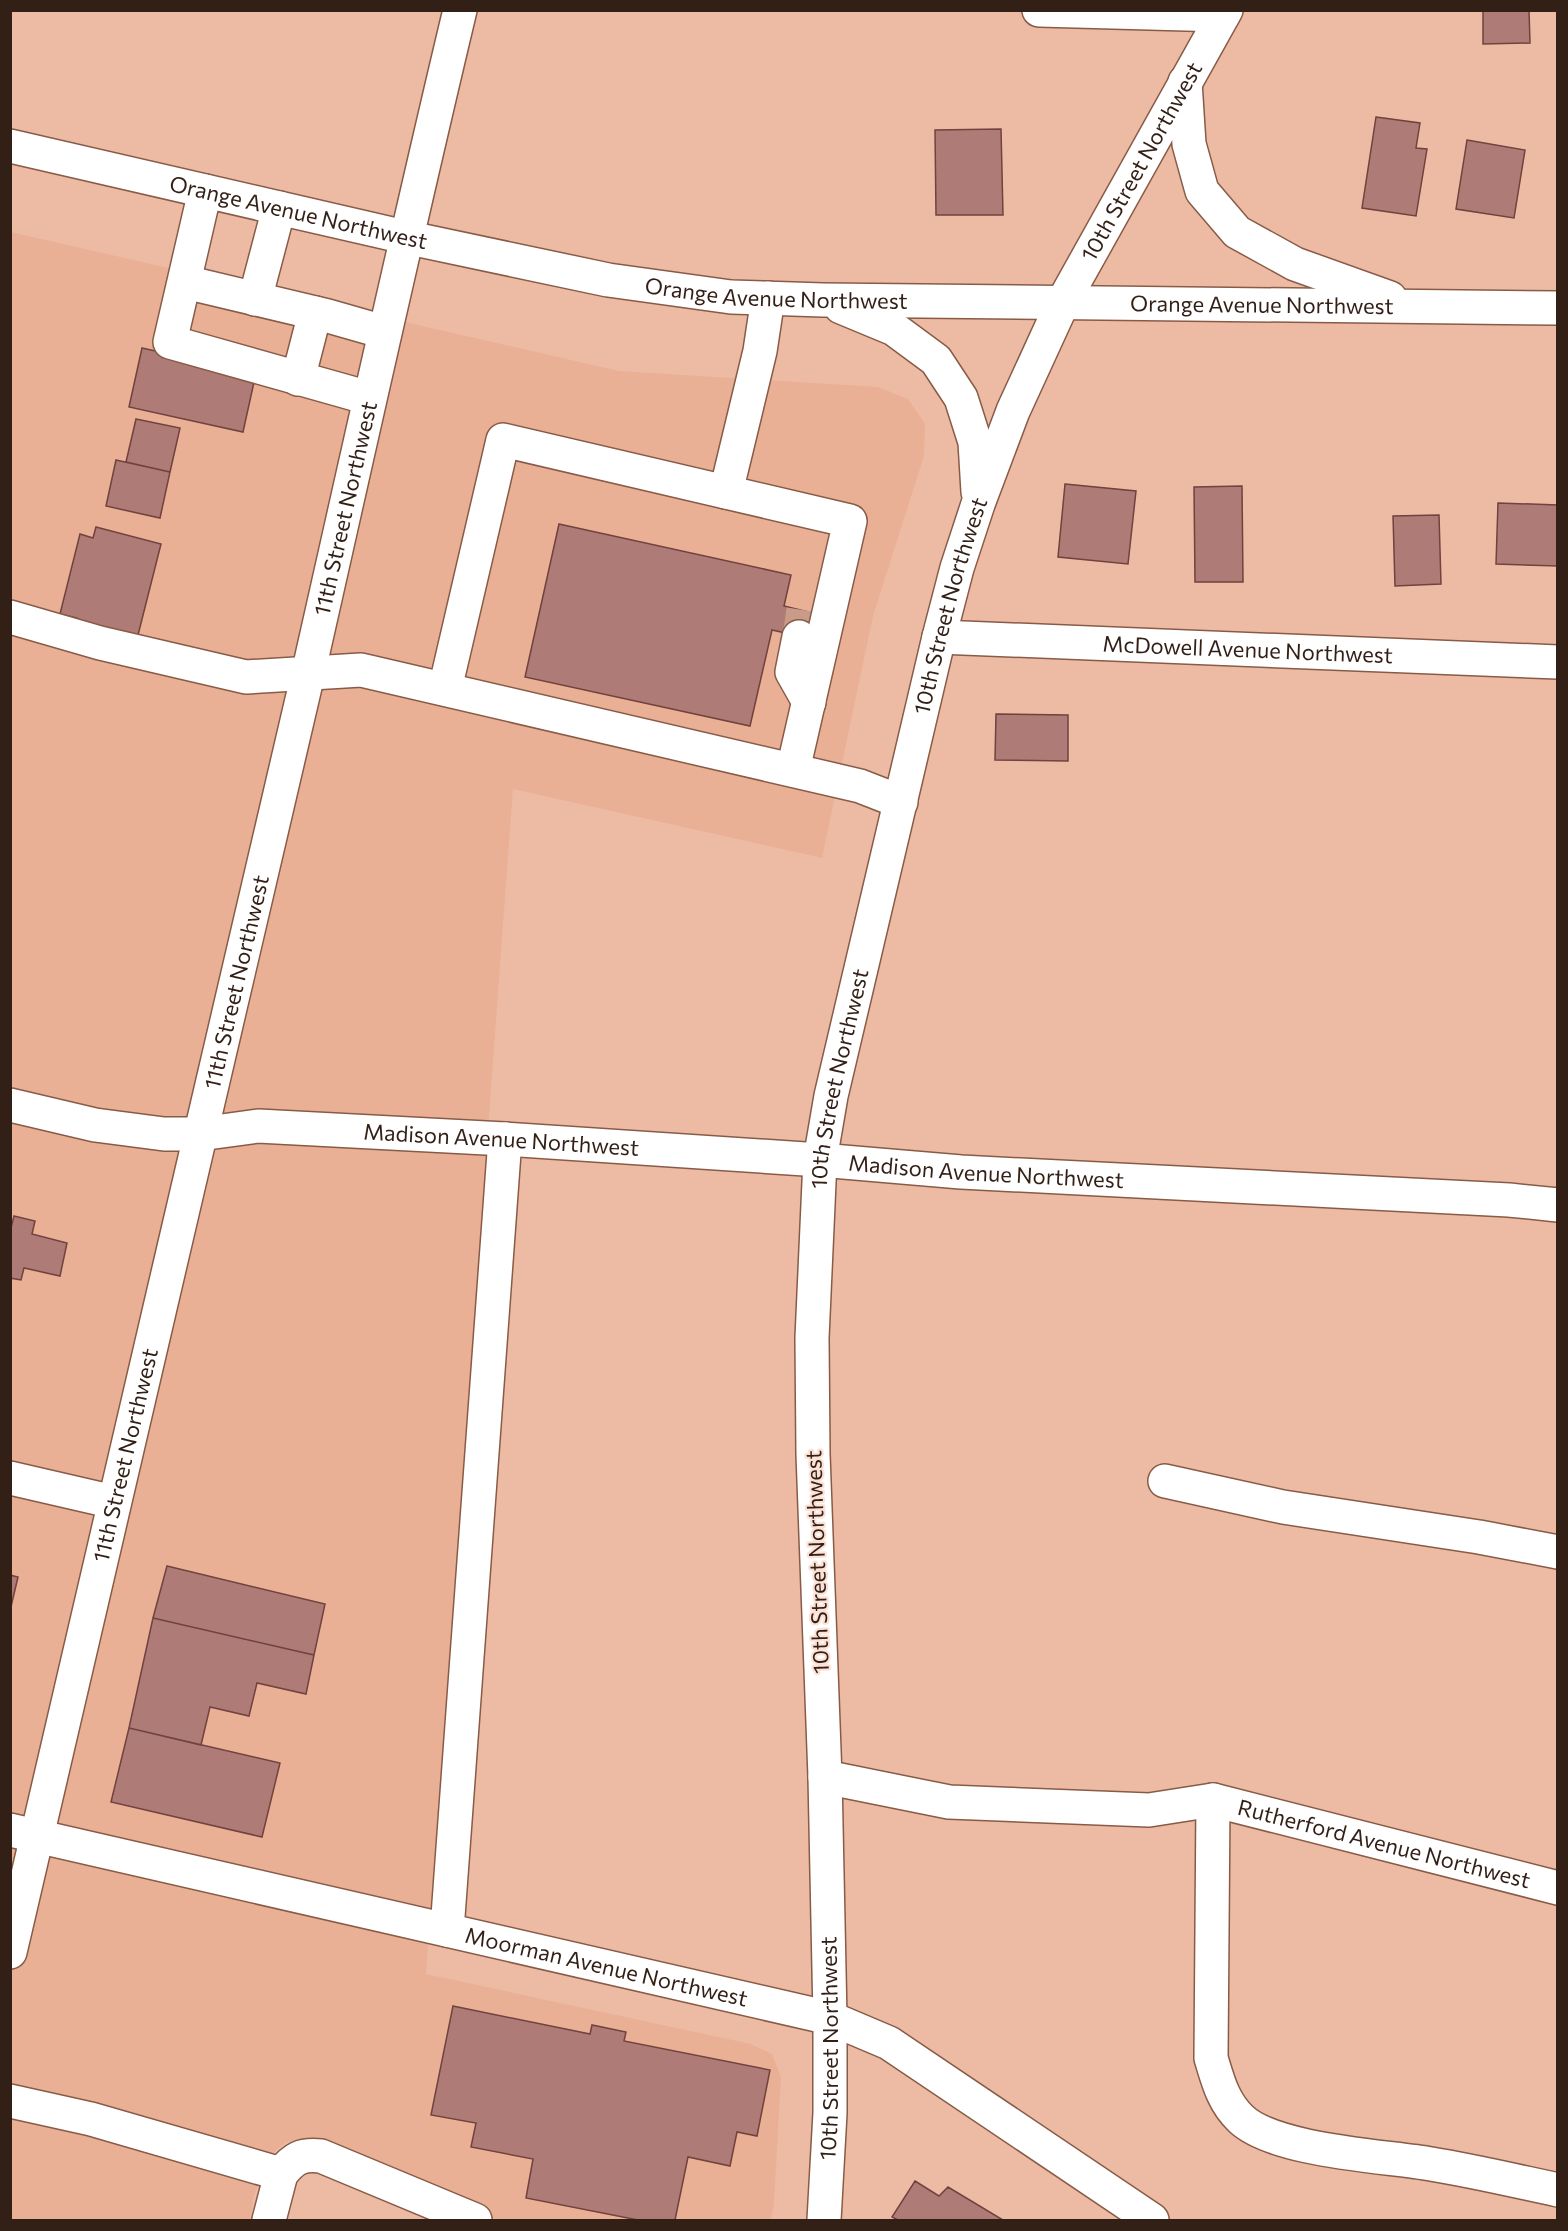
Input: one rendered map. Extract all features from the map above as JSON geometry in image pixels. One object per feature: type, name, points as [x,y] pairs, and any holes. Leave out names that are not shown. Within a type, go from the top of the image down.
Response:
[{"type":"street","name":"11th Street Northwest","points":[[10,1952],[24,1833],[114,1502],[308,673],[405,237],[460,10]]},
{"type":"street","points":[[1040,10],[1225,13]]},
{"type":"street","name":"10th Street Northwest","points":[[824,2220],[831,2113],[830,2018],[825,1778],[813,1454],[812,1338],[820,1160],[831,1096],[939,637],[957,568],[978,504],[1013,411],[1063,302],[1225,13]]},
{"type":"street","points":[[1185,82],[1189,144],[1202,191],[1237,232],[1295,264],[1414,307]]},
{"type":"street","name":"Orange Avenue Northwest","points":[[10,146],[405,237],[608,280],[731,297],[1557,308]]},
{"type":"street","points":[[204,191],[170,342],[369,398]]},
{"type":"street","points":[[255,299],[279,208]]},
{"type":"street","points":[[184,282],[384,332]]},
{"type":"street","points":[[726,492],[760,351],[768,298]]},
{"type":"street","points":[[823,300],[894,328],[936,360],[961,398],[975,442],[978,504]]},
{"type":"street","points":[[298,379],[315,313]]},
{"type":"street","points":[[445,689],[503,440],[850,521],[793,770]]},
{"type":"street","points":[[809,702],[792,672],[801,623],[838,574]]},
{"type":"street","points":[[10,616],[100,643],[246,677],[361,670],[860,786],[901,802]]},
{"type":"street","name":"McDowell Avenue Northwest","points":[[939,637],[1557,662]]},
{"type":"street","name":"Madison Avenue Northwest","points":[[10,1106],[95,1125],[164,1134],[200,1134],[258,1126],[505,1139],[961,1172],[1249,1185],[1509,1200],[1557,1205]]},
{"type":"street","points":[[447,1930],[505,1139]]},
{"type":"street","points":[[10,1478],[114,1502]]},
{"type":"street","points":[[1165,1481],[1283,1507],[1479,1537],[1557,1552]]},
{"type":"street","points":[[825,1778],[949,1803],[1149,1810],[1213,1800],[1211,2058],[1222,2096],[1242,2120],[1268,2136],[1279,2139],[1333,2151],[1432,2164],[1557,2190]]},
{"type":"street","name":"Rutherford Avenue Northwest","points":[[1213,1800],[1557,1888]]},
{"type":"street","name":"Moorman Avenue Northwest","points":[[24,1833],[830,2018],[889,2043],[1152,2220]]},
{"type":"street","points":[[10,2101],[91,2119],[281,2174]]},
{"type":"street","points":[[269,2220],[281,2174],[291,2162],[307,2155],[321,2156],[475,2220]]},
{"type":"shaded area","points":[[11,232],[619,371],[878,387],[908,399],[925,424],[924,456],[873,616],[822,858],[513,789],[426,1974],[751,2044],[772,2054],[781,2077],[774,2204],[771,2220],[498,2220],[318,2144],[298,2140],[286,2142],[275,2151],[254,2195],[250,2220],[11,2220]]},
{"type":"building","points":[[1483,10],[1529,10],[1530,43],[1483,44]]},
{"type":"building","points":[[1376,117],[1420,123],[1416,148],[1427,149],[1416,216],[1362,208]]},
{"type":"building","points":[[1001,129],[1003,215],[936,215],[935,130]]},
{"type":"building","points":[[1467,140],[1525,150],[1514,218],[1456,209]]},
{"type":"building","points":[[142,348],[256,373],[243,432],[129,407]]},
{"type":"building","points":[[136,419],[180,428],[170,472],[126,462]]},
{"type":"building","points":[[116,460],[170,472],[160,518],[106,506]]},
{"type":"building","points":[[1065,484],[1136,491],[1128,564],[1058,557]]},
{"type":"building","points":[[1242,486],[1243,582],[1195,582],[1194,487]]},
{"type":"building","points":[[1498,503],[1558,505],[1558,566],[1496,564]]},
{"type":"building","points":[[1439,515],[1441,584],[1395,586],[1393,516]]},
{"type":"building","points":[[559,524],[791,575],[784,606],[817,614],[812,639],[772,630],[750,726],[525,677]]},
{"type":"building","points":[[96,527],[161,544],[137,639],[77,624],[77,618],[60,614],[80,534],[93,538]]},
{"type":"building","points":[[996,714],[1068,715],[1068,761],[995,760]]},
{"type":"building","points":[[14,1216],[35,1221],[32,1234],[67,1243],[60,1276],[24,1268],[21,1280],[10,1278],[10,1232]]},
{"type":"building","points":[[167,1566],[325,1604],[314,1655],[153,1618]]},
{"type":"building","points":[[10,1575],[18,1577],[10,1611]]},
{"type":"building","points":[[153,1618],[314,1655],[306,1694],[257,1683],[249,1716],[210,1707],[201,1745],[129,1728]]},
{"type":"building","points":[[129,1728],[280,1763],[262,1837],[111,1802]]},
{"type":"building","points":[[453,2006],[590,2034],[592,2025],[626,2032],[624,2041],[770,2070],[757,2136],[737,2132],[730,2166],[688,2157],[675,2220],[638,2220],[526,2198],[533,2159],[471,2147],[476,2123],[431,2115]]},
{"type":"building","points":[[915,2181],[939,2196],[948,2187],[1003,2220],[898,2220],[892,2217]]},
{"type":"tunnel","points":[[799,637],[803,610]]}]
